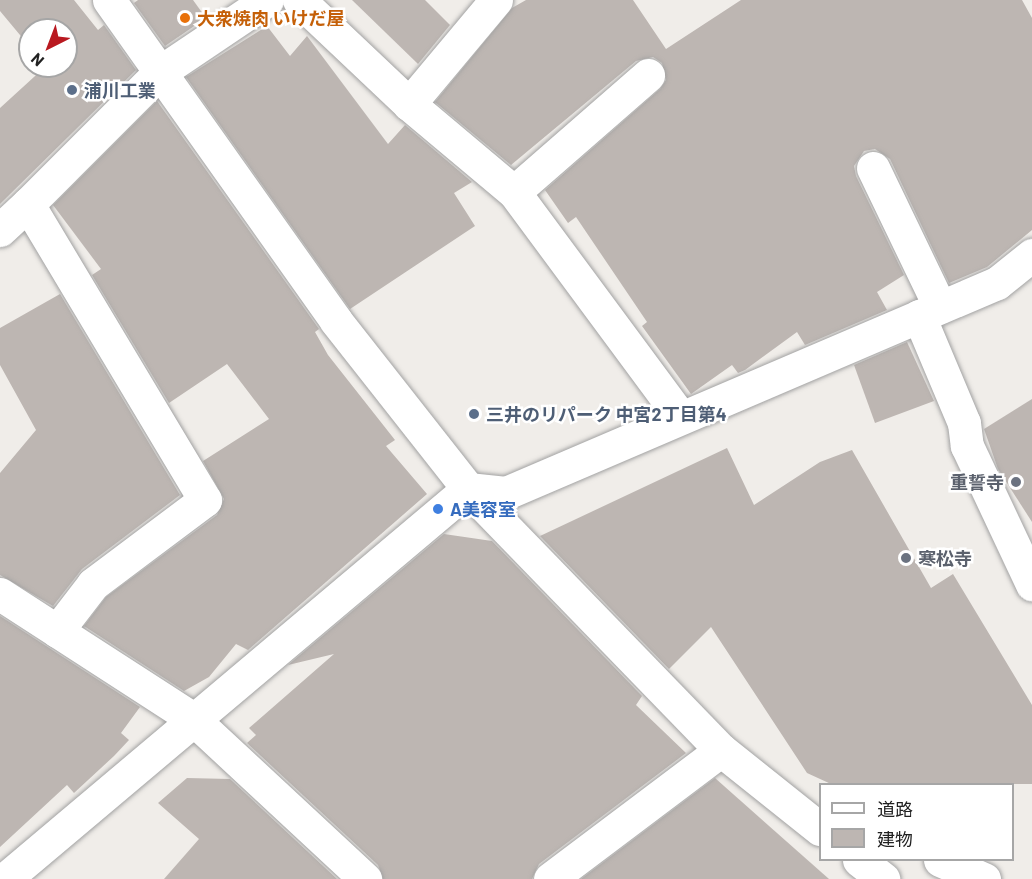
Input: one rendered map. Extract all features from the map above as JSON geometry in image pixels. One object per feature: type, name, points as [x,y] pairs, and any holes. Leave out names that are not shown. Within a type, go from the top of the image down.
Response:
[{"type":"street","points":[[109,0],[336,321],[468,489],[721,750],[808,808],[819,827]]},
{"type":"street","points":[[0,230],[160,72],[267,0]]},
{"type":"street","points":[[299,0],[409,105],[514,192],[680,416]]},
{"type":"street","points":[[409,105],[496,0]]},
{"type":"street","points":[[514,192],[648,75]]},
{"type":"street","points":[[873,168],[930,311],[964,423],[967,446],[1032,584]]},
{"type":"street","points":[[28,204],[205,500],[93,584],[57,632]]},
{"type":"street","points":[[6,879],[193,718],[468,489],[507,493],[680,416],[998,283],[1032,255]]},
{"type":"street","points":[[0,594],[193,718],[365,879]]},
{"type":"street","points":[[550,879],[721,750]]},
{"type":"street","points":[[860,861],[883,879]]},
{"type":"street","points":[[942,861],[984,879]]},
{"type":"building","points":[[0,0],[74,0],[98,30],[104,25],[136,70],[0,204],[0,108],[33,78],[78,78],[78,18],[18,18],[18,33],[0,11]]},
{"type":"building","points":[[138,0],[193,0],[206,18],[165,46],[134,3]]},
{"type":"building","points":[[352,0],[425,0],[450,25],[418,64]]},
{"type":"building","points":[[526,0],[633,0],[666,49],[741,0],[1022,0],[1032,18],[1032,230],[987,267],[949,283],[890,159],[875,149],[864,151],[854,166],[856,176],[904,275],[877,292],[887,310],[805,345],[797,332],[745,370],[738,373],[732,365],[691,394],[642,326],[647,322],[576,217],[568,223],[545,190],[660,89],[666,80],[662,63],[653,57],[636,61],[511,165],[435,102],[512,8]]},
{"type":"building","points":[[267,26],[290,56],[307,36],[388,144],[405,125],[472,182],[454,193],[475,226],[350,309],[186,77]]},
{"type":"building","points":[[157,101],[319,329],[315,332],[328,355],[395,440],[386,446],[427,494],[248,650],[236,644],[209,677],[184,691],[84,626],[106,597],[217,515],[224,499],[203,461],[269,419],[227,364],[169,403],[92,275],[101,269],[53,205]]},
{"type":"building","points":[[60,294],[180,495],[82,569],[53,606],[0,575],[0,473],[36,430],[0,365],[0,328]]},
{"type":"building","points":[[907,342],[934,401],[875,423],[854,365]]},
{"type":"building","name":"重誓寺","points":[[1032,399],[1032,522],[998,469],[984,429]]},
{"type":"building","points":[[727,448],[754,505],[820,462],[852,450],[931,588],[953,574],[1032,705],[1032,784],[829,783],[807,773],[711,627],[669,669],[540,536]]},
{"type":"building","points":[[444,534],[492,541],[642,696],[636,705],[686,753],[539,864],[532,879],[383,879],[378,865],[247,743],[256,735],[249,728],[334,654],[288,665]]},
{"type":"building","points":[[0,616],[140,707],[121,733],[129,740],[114,756],[74,793],[67,785],[0,847]]},
{"type":"building","points":[[187,778],[230,779],[337,879],[164,879],[199,839],[158,803]]},
{"type":"building","points":[[715,778],[829,879],[581,879]]},
{"type":"place","name":"大衆焼肉 いけだ屋","points":[[185,18]]},
{"type":"place","name":"浦川工業","points":[[72,90]]},
{"type":"place","name":"三井のリパーク 中宮2丁目第4","points":[[474,414]]},
{"type":"place","name":"重誓寺","points":[[1016,482]]},
{"type":"place","name":"A美容室","points":[[438,509]]},
{"type":"place","name":"寒松寺","points":[[906,558]]}]
